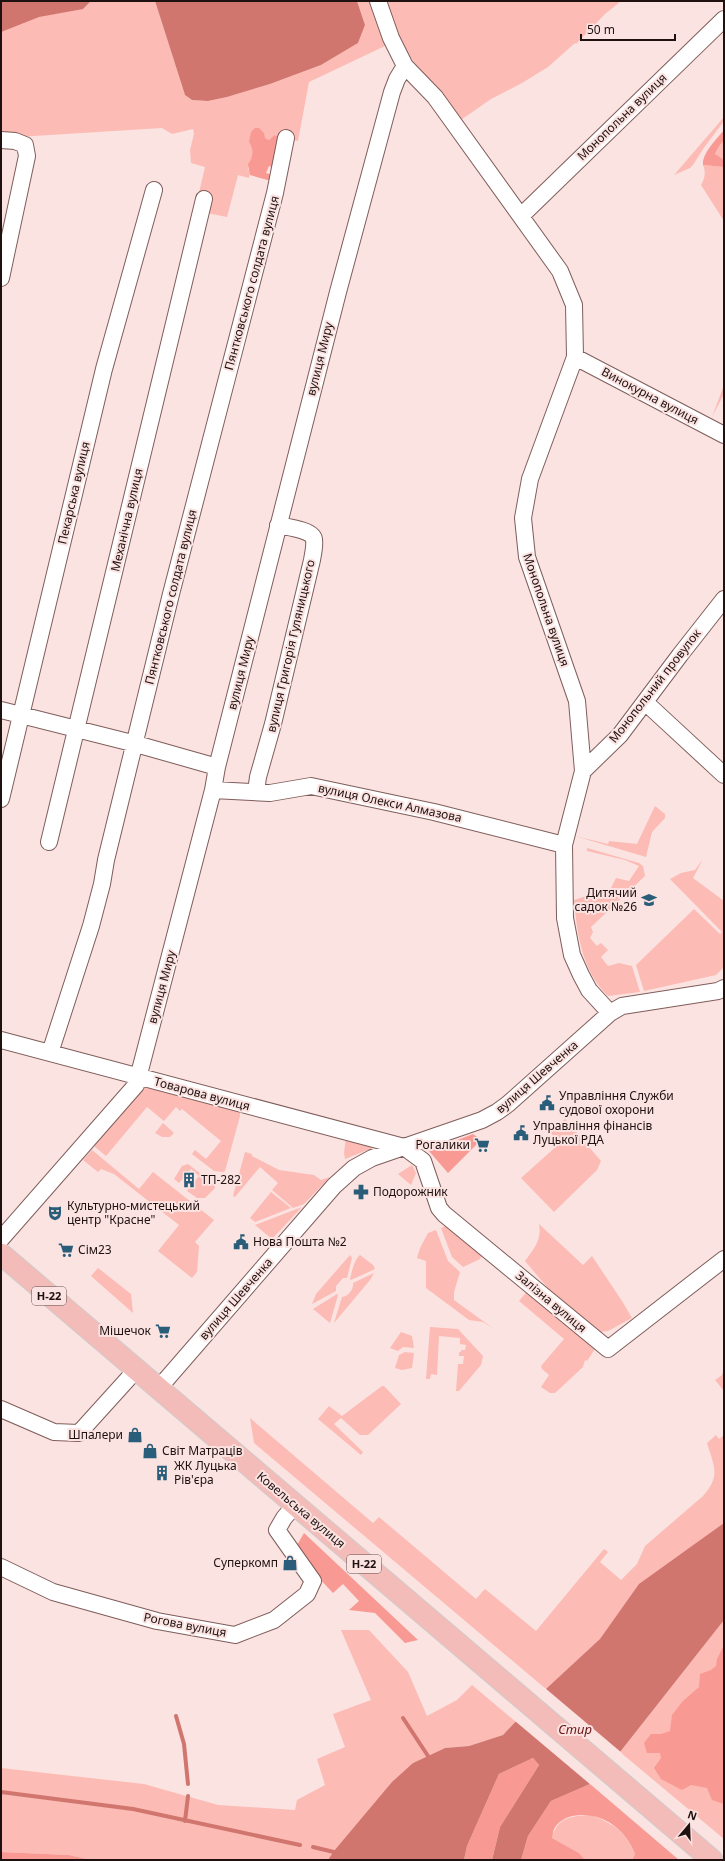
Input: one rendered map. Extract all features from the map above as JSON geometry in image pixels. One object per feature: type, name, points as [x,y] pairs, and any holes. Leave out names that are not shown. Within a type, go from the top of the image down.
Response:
[{"type":"main road","name":"Ковельська вулиця","points":[[1,1254],[705,1855]]},
{"type":"street","name":"Монопольна вулиця","points":[[378,1],[391,38],[405,66],[434,97],[521,216],[565,280],[574,304],[575,356],[530,479],[523,518],[527,557],[577,702],[583,771],[564,845],[565,918],[572,955],[589,990],[610,1013]]},
{"type":"street","name":"Монопольна вулиця","points":[[521,216],[724,19]]},
{"type":"street","name":"вулиця Миру","points":[[1,1239],[136,1085],[213,790],[217,767],[338,292],[385,118],[397,79],[405,66]]},
{"type":"street","name":"Пянтковського солдата вулиця","points":[[50,1053],[91,926],[104,877],[106,860],[136,744],[171,594],[275,194],[286,138]]},
{"type":"street","points":[[1,140],[15,141],[25,145],[27,151],[27,161],[1,278]]},
{"type":"street","name":"Пекарська вулиця","points":[[1,799],[104,369],[154,190]]},
{"type":"street","name":"Механічна вулиця","points":[[49,842],[204,199]]},
{"type":"street","name":"Винокурна вулиця","points":[[575,356],[724,435]]},
{"type":"street","name":"вулиця Григорія Гуляницького","points":[[256,792],[258,777],[312,560],[314,540],[311,534],[278,525]]},
{"type":"street","name":"Монопольний провулок","points":[[583,771],[620,735],[680,654],[724,599]]},
{"type":"street","points":[[645,702],[724,775]]},
{"type":"street","points":[[1,710],[136,744],[217,767]]},
{"type":"street","name":"вулиця Олекси Алмазова","points":[[213,790],[270,793],[311,786],[434,812],[564,845]]},
{"type":"street","name":"вулиця Шевченка","points":[[158,1388],[339,1181],[362,1162],[469,1125],[497,1112],[610,1013],[622,1006],[718,991],[724,988]]},
{"type":"street","name":"Товарова вулиця","points":[[1,1040],[138,1078],[404,1147]]},
{"type":"street","name":"Залізна вулиця","points":[[404,1147],[423,1161],[439,1208],[444,1214],[608,1349],[724,1259]]},
{"type":"street","points":[[1,1409],[54,1432],[79,1433],[136,1370]]},
{"type":"street","name":"Рогова вулиця","points":[[1,1567],[53,1592],[157,1621],[235,1635],[274,1620],[307,1594],[313,1581],[277,1530],[284,1518],[296,1505]]},
{"type":"shaded area","points":[[1,1],[83,9],[91,1],[155,1],[185,95],[192,100],[208,101],[270,84],[321,65],[358,43],[365,25],[357,1],[371,1],[387,45],[309,82],[298,141],[274,135],[269,140],[265,138],[252,145],[252,160],[248,169],[250,172],[249,178],[238,175],[227,217],[207,213],[198,197],[205,167],[191,163],[190,150],[194,134],[193,129],[172,134],[162,128],[1,138]]},
{"type":"shaded area","points":[[385,1],[621,1],[605,14],[576,44],[575,43],[548,67],[522,83],[491,99],[458,122],[413,61],[397,33]]},
{"type":"shaded area","points":[[724,117],[724,121],[693,165],[690,168],[674,175]]},
{"type":"shaded area","points":[[255,128],[259,128],[264,133],[265,138],[269,140],[274,135],[282,137],[275,168],[269,166],[266,173],[272,175],[271,181],[250,175],[248,164],[251,159],[252,150],[249,142],[251,132]]},
{"type":"shaded area","points":[[724,130],[724,140],[715,154],[724,160],[724,167],[703,165],[703,160],[707,151]]},
{"type":"shaded area","points":[[724,140],[724,160],[715,155]]},
{"type":"shaded area","points":[[703,165],[724,167],[724,221],[701,185],[705,175]]},
{"type":"shaded area","points":[[724,385],[724,394],[712,417]]},
{"type":"shaded area","points":[[655,806],[665,814],[665,818],[652,832],[646,857],[575,836],[608,844],[609,841],[637,844]]},
{"type":"shaded area","points":[[587,848],[639,863],[643,866],[645,876],[591,927],[593,932],[590,938],[597,946],[601,943],[608,950],[601,957],[608,966],[619,963],[632,966],[640,992],[608,996],[599,986],[592,975],[582,951],[574,900],[611,888],[616,878],[629,881],[639,866],[625,860],[587,851]]},
{"type":"shaded area","points":[[703,859],[693,878],[724,901],[724,967],[716,975],[644,991],[636,965],[694,909],[720,934],[722,932],[670,879],[681,873],[695,870]]},
{"type":"shaded area","points":[[146,1086],[237,1109],[240,1116],[225,1171],[214,1171],[192,1154],[195,1150],[206,1159],[221,1141],[182,1109],[180,1111],[176,1107],[164,1121],[147,1107],[106,1156],[94,1146],[142,1088]]},
{"type":"shaded area","points":[[565,1119],[601,1161],[597,1170],[554,1212],[521,1178],[559,1144],[550,1132]]},
{"type":"shaded area","points":[[163,1123],[174,1133],[170,1137],[162,1137],[155,1133]]},
{"type":"shaded area","points":[[473,1134],[481,1140],[448,1173],[429,1151]]},
{"type":"shaded area","points":[[346,1136],[375,1147],[345,1159],[344,1153]]},
{"type":"shaded area","points":[[92,1150],[139,1189],[153,1172],[214,1220],[195,1242],[199,1246],[197,1272],[192,1278],[158,1251],[179,1225],[114,1174],[101,1169],[98,1172],[83,1160]]},
{"type":"shaded area","points":[[245,1152],[252,1154],[252,1156],[279,1170],[314,1175],[321,1180],[330,1177],[304,1204],[293,1208],[272,1190],[278,1183],[260,1167],[235,1197],[233,1196]]},
{"type":"shaded area","points":[[188,1164],[214,1184],[215,1188],[205,1198],[197,1198],[187,1191],[199,1176],[191,1169],[179,1183],[174,1179],[182,1166]]},
{"type":"shaded area","points":[[412,1165],[416,1173],[411,1185],[398,1174]]},
{"type":"shaded area","points":[[271,1192],[291,1208],[255,1222],[250,1218]]},
{"type":"shaded area","points":[[302,1207],[272,1239],[255,1225]]},
{"type":"shaded area","points":[[450,1224],[492,1258],[481,1257],[480,1259],[463,1267],[452,1257],[441,1228]]},
{"type":"shaded area","points":[[539,1224],[583,1265],[592,1256],[632,1318],[608,1331],[600,1332],[552,1293],[525,1261],[538,1240],[540,1230]]},
{"type":"shaded area","points":[[436,1230],[448,1261],[460,1272],[454,1292],[454,1300],[494,1329],[483,1322],[469,1320],[426,1288],[426,1261],[417,1258],[420,1248],[428,1233]]},
{"type":"shaded area","points":[[350,1255],[352,1258],[347,1278],[343,1278],[336,1286],[336,1291],[312,1304],[316,1294]]},
{"type":"shaded area","points":[[360,1255],[373,1265],[375,1269],[351,1280],[350,1279],[356,1260]]},
{"type":"shaded area","points":[[98,1268],[131,1294],[133,1313],[91,1276]]},
{"type":"shaded area","points":[[374,1273],[370,1280],[334,1323],[342,1297],[346,1296],[350,1292],[353,1288],[353,1283]]},
{"type":"shaded area","points":[[529,1289],[597,1346],[587,1361],[585,1360],[583,1367],[555,1393],[550,1393],[541,1387],[549,1375],[542,1369],[541,1366],[564,1339],[519,1301]]},
{"type":"shaded area","points":[[337,1294],[338,1295],[330,1323],[313,1309]]},
{"type":"shaded area","points":[[430,1327],[458,1329],[483,1356],[481,1365],[459,1391],[456,1391],[458,1364],[463,1364],[464,1356],[459,1356],[459,1352],[461,1352],[461,1350],[465,1350],[466,1345],[460,1344],[460,1338],[439,1336],[437,1375],[431,1374],[430,1379],[426,1379]]},
{"type":"shaded area","points":[[401,1332],[412,1336],[414,1348],[403,1347],[398,1351],[390,1348]]},
{"type":"shaded area","points":[[405,1352],[414,1353],[412,1368],[402,1370],[395,1368],[399,1355]]},
{"type":"shaded area","points":[[724,1368],[724,1391],[715,1380],[722,1375]]},
{"type":"shaded area","points":[[384,1386],[401,1404],[368,1435],[360,1435],[341,1418],[334,1424],[363,1452],[361,1455],[318,1419],[329,1406],[342,1416]]},
{"type":"shaded area","points":[[250,1418],[373,1523],[379,1517],[476,1599],[485,1589],[536,1631],[604,1549],[608,1552],[600,1562],[621,1580],[637,1564],[645,1546],[703,1496],[709,1489],[714,1477],[714,1465],[707,1443],[716,1435],[719,1439],[724,1435],[724,1553],[587,1685],[546,1689],[254,1443]]},
{"type":"shaded area","points":[[304,1533],[418,1640],[405,1643],[375,1613],[349,1610],[359,1601],[343,1584],[333,1593],[319,1578],[297,1545]]},
{"type":"shaded area","points":[[724,1620],[724,1839],[620,1752]]},
{"type":"shaded area","points":[[341,1630],[369,1630],[408,1672],[427,1716],[457,1700],[472,1685],[516,1722],[503,1735],[469,1746],[445,1748],[413,1763],[350,1860],[91,1860],[69,1855],[1,1852],[1,1768],[144,1784],[218,1805],[295,1810],[297,1800],[325,1785],[317,1759],[345,1747],[333,1714],[371,1700]]},
{"type":"shaded area","points":[[724,1645],[724,1804],[712,1800],[707,1788],[691,1785],[682,1790],[661,1779],[654,1768],[661,1758],[660,1753],[647,1753],[644,1743],[651,1734],[661,1734],[670,1731],[672,1715],[683,1701],[699,1687],[700,1674],[711,1670],[716,1666],[717,1659]]},
{"type":"shaded area","points":[[533,1758],[539,1765],[500,1827],[492,1860],[464,1860],[467,1846],[499,1774]]},
{"type":"shaded area","points":[[590,1784],[679,1860],[632,1860],[635,1854],[626,1838],[617,1828],[607,1821],[599,1818],[582,1815],[566,1818],[559,1823],[554,1829],[552,1838],[579,1853],[585,1860],[521,1860],[528,1836],[551,1801]]},
{"type":"shaded area","points":[[591,1815],[613,1825],[623,1834],[635,1854],[632,1860],[585,1860],[579,1853],[552,1838],[554,1831],[566,1819]]},
{"type":"shaded area","points":[[1,1852],[69,1855],[91,1860],[1,1860]]},
{"type":"water","points":[[1,1],[91,1],[83,9],[39,17],[1,32]]},
{"type":"water","points":[[155,1],[357,1],[365,25],[358,43],[321,65],[270,84],[227,97],[208,101],[192,100],[185,95]]},
{"type":"water","name":"Стир","points":[[724,1523],[724,1620],[620,1752],[590,1784],[551,1801],[528,1836],[521,1860],[492,1860],[500,1827],[539,1765],[533,1758],[499,1774],[467,1846],[464,1860],[328,1860],[392,1782],[413,1763],[445,1748],[469,1746],[503,1735],[546,1689],[600,1639],[639,1584]]},
{"type":"pier","points":[[545,1688],[622,1753],[591,1785],[515,1721]]},
{"type":"waterway","points":[[176,1716],[184,1744],[188,1784]]},
{"type":"waterway","points":[[403,1718],[430,1759]]},
{"type":"waterway","points":[[1,1792],[133,1809],[300,1845]]},
{"type":"waterway","points":[[185,1821],[188,1796]]},
{"type":"waterway","points":[[313,1847],[338,1853]]},
{"type":"place","name":"Дитячий садок №26","points":[[649,900]]},
{"type":"place","name":"Управління Служби судової охорони","points":[[547,1103]]},
{"type":"place","name":"Управління фінансів Луцької РДА","points":[[521,1133]]},
{"type":"place","name":"Рогалики","points":[[482,1145]]},
{"type":"place","name":"ТП-282","points":[[189,1180]]},
{"type":"place","name":"Подорожник","points":[[361,1192]]},
{"type":"place","name":"Культурно-мистецький центр \"Красне\"","points":[[55,1213]]},
{"type":"place","name":"Нова Пошта №2","points":[[241,1242]]},
{"type":"place","name":"Сім23","points":[[66,1250]]},
{"type":"place","name":"Мішечок","points":[[163,1331]]},
{"type":"place","name":"Шпалери","points":[[135,1435]]},
{"type":"place","name":"Світ Матраців","points":[[150,1451]]},
{"type":"place","name":"ЖК Луцька Рів'єра","points":[[162,1473]]},
{"type":"place","name":"Суперкомп","points":[[290,1563]]}]
